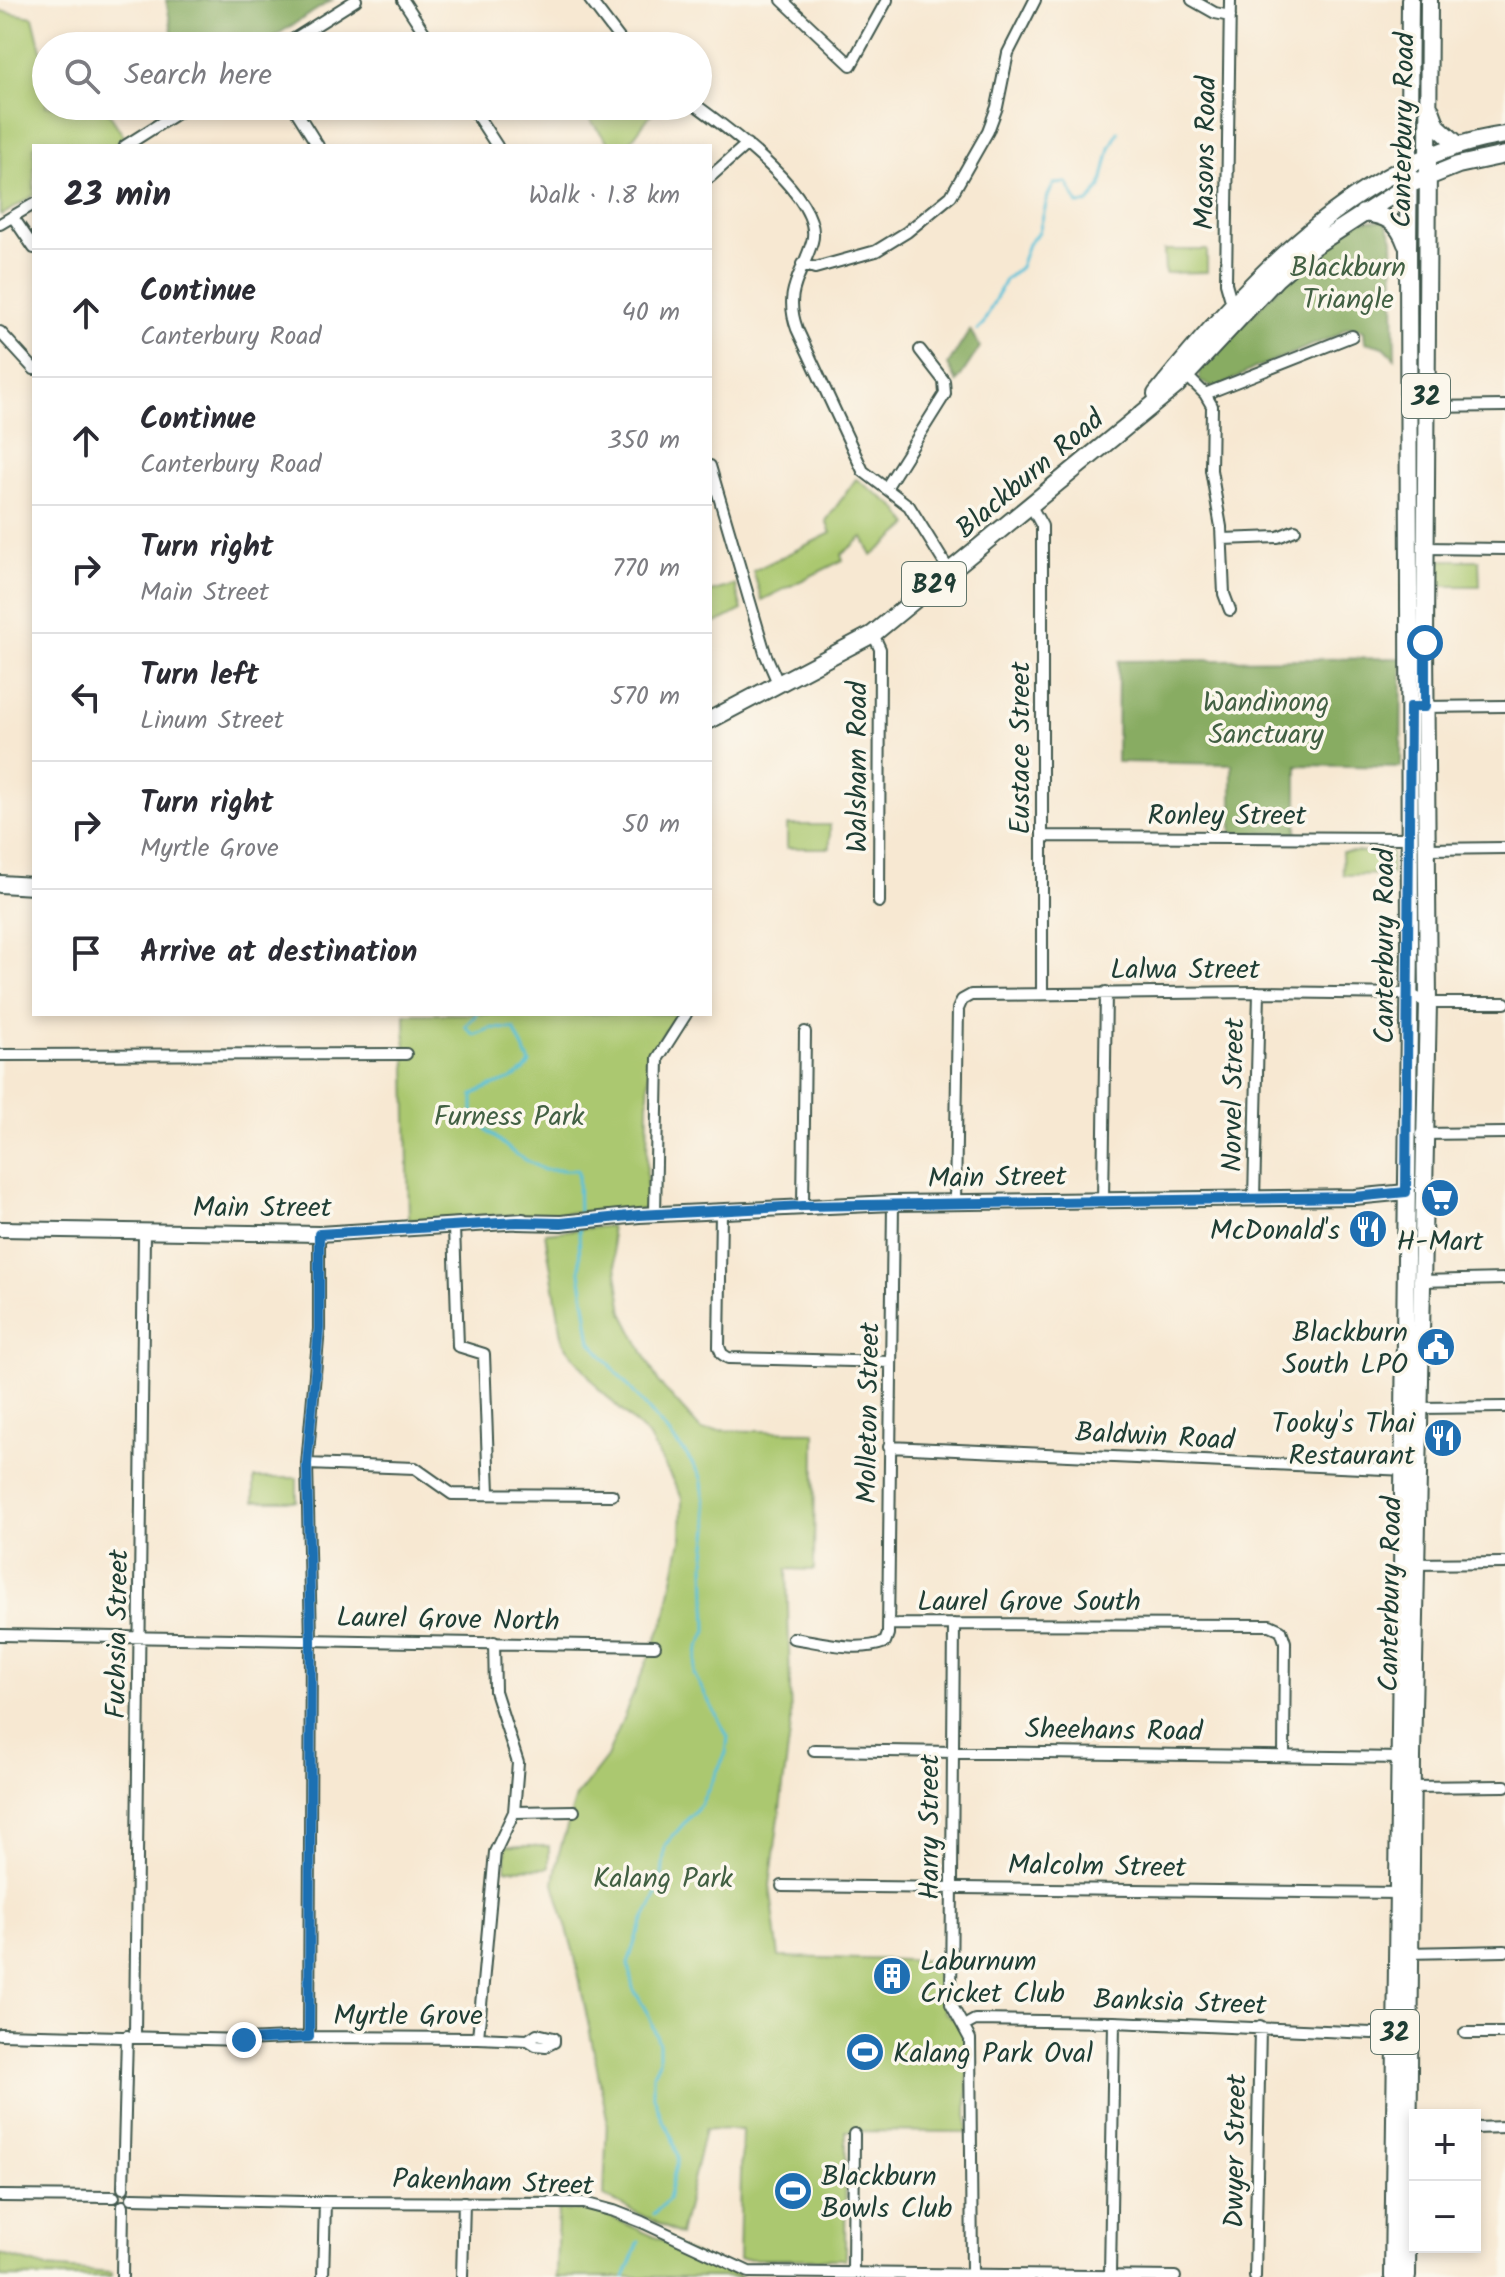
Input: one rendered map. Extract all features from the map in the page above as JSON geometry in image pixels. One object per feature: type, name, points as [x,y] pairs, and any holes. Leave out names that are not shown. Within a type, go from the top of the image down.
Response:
[{"type":"main road","name":"Canterbury Road","points":[[1410,0],[1408,249],[1420,554]]},
{"type":"main road","name":"Canterbury Road","points":[[1409,1470],[1419,1408],[1406,1197],[1428,1003],[1418,707],[1426,407],[1429,0]]},
{"type":"main road","points":[[1428,100],[1437,126],[1457,144]]},
{"type":"main road","name":"Blackburn Road","points":[[712,719],[873,634],[1031,506],[1221,339],[1279,259],[1308,233],[1408,164],[1457,144],[1505,135]]},
{"type":"main road","name":"Blackburn Road","points":[[1182,372],[1194,349],[1294,261],[1363,213],[1428,176],[1475,160],[1505,155]]},
{"type":"main road","points":[[1426,211],[1433,194],[1446,180],[1475,160]]},
{"type":"main road","points":[[1363,213],[1392,220],[1408,249]]},
{"type":"main road","points":[[1194,349],[1221,339]]},
{"type":"main road","name":"Canterbury Road","points":[[1411,2109],[1403,1954],[1405,1758],[1413,1281],[1423,1196],[1415,1134],[1409,994],[1421,841]]},
{"type":"main road","points":[[0,886],[26,886]]},
{"type":"main road","points":[[1406,1197],[1423,1196]]},
{"type":"main road","name":"Canterbury Road","points":[[1393,2277],[1395,2034],[1403,1954]]},
{"type":"main road","name":"Canterbury Road","points":[[1407,2277],[1410,2181]]},
{"type":"street","points":[[305,32],[356,0]]},
{"type":"street","points":[[403,0],[424,32]]},
{"type":"street","points":[[590,0],[614,32]]},
{"type":"street","points":[[782,0],[851,65],[887,0]]},
{"type":"street","points":[[802,264],[815,268],[876,251],[907,232],[951,196],[993,120],[1008,53],[1035,0]]},
{"type":"street","points":[[1192,0],[1215,13],[1230,16]]},
{"type":"street","name":"Masons Road","points":[[1230,0],[1226,283],[1230,297],[1240,309]]},
{"type":"street","points":[[712,117],[777,172],[811,220],[813,239],[794,281],[791,307],[797,329],[863,471],[909,506],[950,572]]},
{"type":"street","points":[[128,144],[166,120]]},
{"type":"street","points":[[302,120],[317,144]]},
{"type":"street","points":[[480,120],[496,144]]},
{"type":"street","points":[[712,175],[747,144]]},
{"type":"street","points":[[0,224],[32,205]]},
{"type":"street","points":[[13,217],[32,245]]},
{"type":"street","points":[[0,332],[32,367]]},
{"type":"street","points":[[1205,394],[1352,336]]},
{"type":"street","points":[[886,488],[945,394],[944,381],[920,350]]},
{"type":"street","points":[[1182,372],[1205,394],[1212,406],[1211,470],[1222,539],[1223,584],[1230,610]]},
{"type":"street","points":[[1426,407],[1505,406]]},
{"type":"street","points":[[712,473],[765,653],[778,683]]},
{"type":"street","name":"Eustace Street","points":[[1031,506],[1042,526],[1042,993]]},
{"type":"street","points":[[1222,539],[1278,537],[1295,530]]},
{"type":"street","points":[[1420,554],[1458,549],[1505,549]]},
{"type":"street","name":"Walsham Road","points":[[873,634],[880,649],[879,902]]},
{"type":"street","points":[[1418,707],[1505,706]]},
{"type":"street","name":"Ronley Street","points":[[1044,836],[1421,841],[1505,848]]},
{"type":"street","points":[[1103,1201],[1106,992]]},
{"type":"street","name":"Lalwa Street","points":[[955,1203],[958,1009],[962,1000],[971,995],[1106,992],[1409,994]]},
{"type":"street","name":"Norvel Street","points":[[1254,1199],[1259,992]]},
{"type":"street","points":[[1409,994],[1428,1003],[1505,1003]]},
{"type":"street","points":[[647,1215],[658,1058],[685,1016]]},
{"type":"street","points":[[803,1206],[805,1032]]},
{"type":"street","points":[[0,1055],[406,1054]]},
{"type":"street","points":[[1415,1134],[1505,1133]]},
{"type":"street","name":"Main Street","points":[[2,1230],[319,1234],[803,1206],[1406,1197]]},
{"type":"street","name":"Molleton Street","points":[[888,1624],[893,1203]]},
{"type":"street","points":[[721,1211],[719,1347],[722,1354],[728,1358],[891,1362]]},
{"type":"street","points":[[454,1227],[458,1346],[484,1354],[489,1493]]},
{"type":"street","name":"Fuchsia Street","points":[[123,2188],[131,2036],[140,1638],[144,1232]]},
{"type":"street","points":[[309,2037],[311,1640],[307,1464],[319,1329],[319,1234]]},
{"type":"street","points":[[1413,1281],[1505,1279]]},
{"type":"street","points":[[1419,1408],[1505,1407]]},
{"type":"street","name":"Baldwin Road","points":[[889,1447],[1409,1470]]},
{"type":"street","points":[[307,1464],[415,1468],[452,1494],[612,1495]]},
{"type":"street","points":[[1408,1564],[1505,1563]]},
{"type":"street","name":"Laurel Grove South","points":[[793,1638],[842,1646],[875,1646],[885,1642],[888,1624],[1270,1625],[1281,1630],[1285,1642],[1284,1755]]},
{"type":"street","name":"Harry Street","points":[[954,1624],[951,2004],[970,2039],[972,2273]]},
{"type":"street","name":"Laurel Grove North","points":[[0,1635],[655,1646]]},
{"type":"street","points":[[478,2038],[495,1852],[514,1812],[518,1763],[495,1691],[494,1642]]},
{"type":"street","name":"Sheehans Road","points":[[814,1750],[1405,1758]]},
{"type":"street","points":[[1405,1787],[1505,1786]]},
{"type":"street","points":[[514,1812],[574,1811]]},
{"type":"street","name":"Malcolm Street","points":[[782,1886],[1404,1893]]},
{"type":"street","points":[[1403,1954],[1505,1951]]},
{"type":"street","name":"Banksia Street","points":[[964,2026],[975,2020],[1114,2022],[1395,2034]]},
{"type":"street","points":[[1110,2276],[1114,2022]]},
{"type":"street","name":"Dwyer Street","points":[[1255,2277],[1260,2027]]},
{"type":"street","points":[[1465,2033],[1505,2033]]},
{"type":"street","name":"Myrtle Grove","points":[[0,2034],[244,2040],[309,2037],[528,2040]]},
{"type":"street","points":[[1481,2128],[1505,2127]]},
{"type":"street","points":[[853,2273],[854,2134]]},
{"type":"street","points":[[123,2188],[131,2192],[132,2198],[128,2205],[123,2206],[114,2197],[123,2188]]},
{"type":"street","points":[[0,2196],[114,2197]]},
{"type":"street","name":"Pakenham Street","points":[[132,2198],[584,2203],[642,2222],[749,2272],[1175,2277]]},
{"type":"street","points":[[323,2277],[325,2202]]},
{"type":"street","points":[[462,2277],[464,2202]]},
{"type":"street","points":[[122,2277],[123,2206]]},
{"type":"green space","points":[[166,0],[332,0],[281,32],[172,32]]},
{"type":"green space","points":[[0,11],[33,17],[37,32],[32,32],[32,120],[113,120],[125,138],[115,144],[32,144],[32,196],[0,214]]},
{"type":"green space","points":[[590,120],[646,120],[628,144],[609,144]]},
{"type":"green space","name":"Blackburn Triangle","points":[[1360,220],[1385,221],[1393,238],[1395,358],[1384,347],[1365,342],[1364,331],[1350,327],[1338,335],[1253,369],[1220,387],[1199,381],[1199,370],[1307,258]]},
{"type":"green space","points":[[1164,250],[1207,250],[1207,272],[1165,273]]},
{"type":"green space","points":[[970,330],[980,347],[957,382],[948,365]]},
{"type":"green space","points":[[856,479],[896,507],[909,525],[872,556],[863,537],[841,555],[843,560],[762,600],[753,571],[831,533],[826,521]]},
{"type":"green space","points":[[1441,560],[1479,560],[1480,586],[1435,586],[1435,567]]},
{"type":"green space","points":[[735,585],[742,610],[712,625],[712,591]]},
{"type":"green space","name":"Wandinong Sanctuary","points":[[1402,658],[1401,767],[1297,765],[1297,833],[1232,833],[1232,764],[1117,762],[1118,661]]},
{"type":"green space","points":[[787,825],[830,825],[830,848],[787,848]]},
{"type":"green space","points":[[1342,852],[1391,852],[1392,874],[1343,875]]},
{"type":"green space","name":"Furness Park","points":[[405,1016],[676,1016],[649,1054],[646,1209],[409,1220]]},
{"type":"green space","name":"Kalang Park","points":[[610,1226],[623,1313],[659,1383],[701,1430],[815,1432],[814,1570],[787,1569],[791,1726],[770,1885],[779,1957],[946,1961],[944,2012],[968,2031],[967,2132],[846,2131],[845,2259],[739,2259],[742,2130],[705,2129],[680,2235],[604,2196],[607,2118],[575,1957],[554,1883],[559,1853],[576,1797],[607,1757],[665,1618],[681,1540],[682,1497],[648,1436],[599,1389],[563,1342],[545,1233]]},
{"type":"green space","points":[[254,1478],[297,1478],[297,1501],[254,1501]]},
{"type":"green space","points":[[506,1846],[549,1846],[549,1868],[506,1869]]},
{"type":"green space","points":[[558,2210],[600,2212],[743,2277],[556,2277]]},
{"type":"green space","points":[[0,2254],[47,2268],[111,2273],[111,2277],[3,2277],[0,2276]]},
{"type":"waterway","points":[[977,330],[1005,280],[1020,267],[1028,244],[1039,232],[1054,184],[1067,183],[1078,204],[1088,203],[1101,187],[1110,148],[1118,132]]},
{"type":"waterway","points":[[475,1016],[465,1026],[474,1035],[491,1028],[514,1029],[530,1063],[511,1079],[473,1095],[473,1112],[487,1130],[515,1154],[544,1170],[578,1170],[579,1218]]},
{"type":"waterway","points":[[579,1225],[580,1272],[591,1342],[686,1454],[701,1477],[709,1527],[705,1563],[707,1631],[698,1649],[694,1674],[728,1737],[726,1753],[701,1804],[665,1845],[661,1886],[637,1935],[628,1964],[633,1988],[648,2014],[659,2043],[653,2093],[678,2157],[668,2199],[653,2215]]},
{"type":"waterway","points":[[625,2277],[639,2242]]},
{"type":"place","name":"H-Mart","points":[[1440,1198]]},
{"type":"place","name":"McDonald's","points":[[1368,1229]]},
{"type":"place","name":"Blackburn South LPO","points":[[1436,1347]]},
{"type":"place","name":"Tooky's Thai Restaurant","points":[[1443,1438]]},
{"type":"place","name":"Laburnum Cricket Club","points":[[892,1976]]},
{"type":"place","name":"Kalang Park Oval","points":[[865,2052]]},
{"type":"place","name":"Blackburn Bowls Club","points":[[793,2191]]},
{"type":"route","points":[[244,2040],[309,2037],[311,1640],[307,1464],[319,1329],[319,1234],[517,1222],[561,1223],[639,1215],[803,1206],[1355,1197],[1406,1192],[1410,707],[1425,707],[1425,643]]}]
